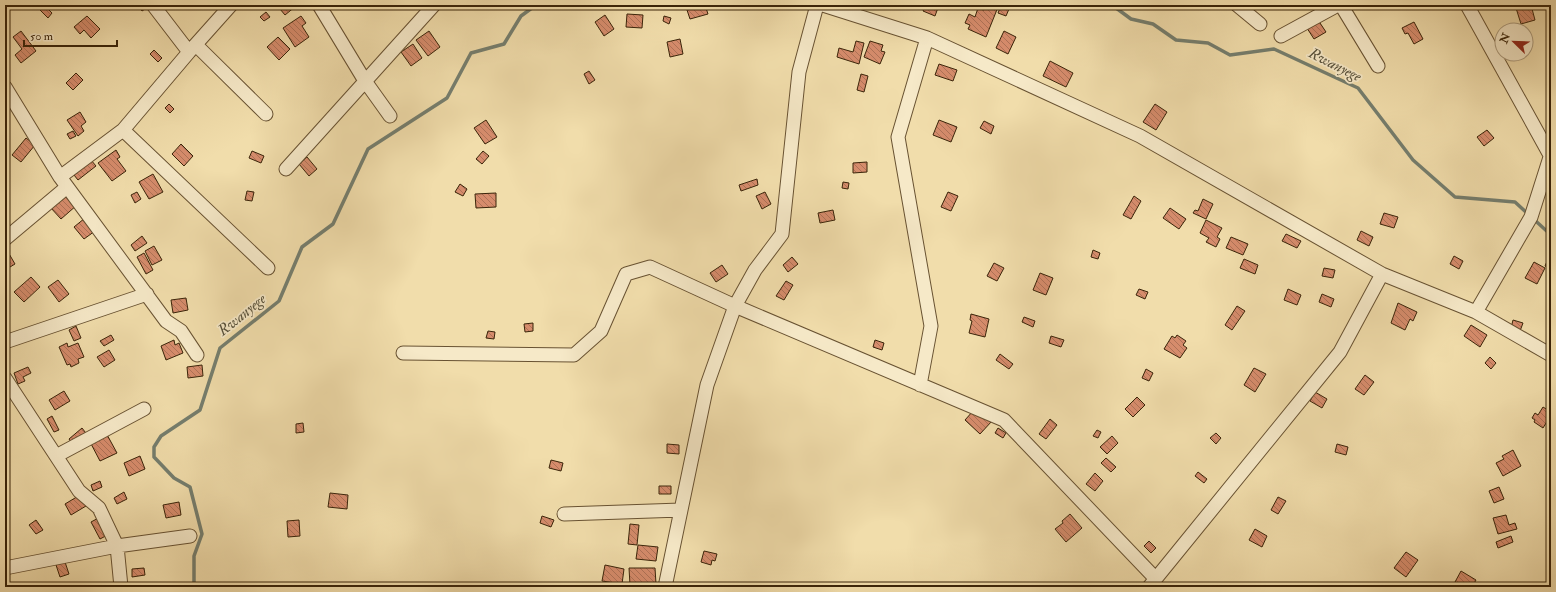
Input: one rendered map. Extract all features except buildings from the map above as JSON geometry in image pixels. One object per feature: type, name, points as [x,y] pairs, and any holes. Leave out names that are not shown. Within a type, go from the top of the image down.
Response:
[{"type":"street","points":[[153,5],[192,49],[266,114]]},
{"type":"street","points":[[5,239],[64,182],[123,130],[231,5]]},
{"type":"street","points":[[319,5],[365,81],[390,116]]},
{"type":"street","points":[[286,169],[434,5]]},
{"type":"street","points":[[665,587],[707,385],[735,306],[755,270],[782,234],[799,72],[817,5]]},
{"type":"street","points":[[823,5],[927,38],[1140,136],[1382,274],[1476,312],[1551,355]]},
{"type":"street","points":[[1237,5],[1260,24]]},
{"type":"street","points":[[1281,36],[1338,5]]},
{"type":"street","points":[[1341,5],[1378,66]]},
{"type":"street","points":[[1467,5],[1550,155],[1531,217],[1476,312]]},
{"type":"street","points":[[920,385],[931,326],[898,137],[927,38]]},
{"type":"street","points":[[5,87],[64,182],[166,321],[181,330],[197,355]]},
{"type":"street","points":[[123,130],[268,268]]},
{"type":"street","points":[[403,353],[574,354],[601,331],[626,274],[650,267],[735,306],[1004,420],[1152,583],[1340,352],[1382,274]]},
{"type":"street","points":[[5,342],[147,294]]},
{"type":"street","points":[[5,378],[80,491],[99,508],[117,546],[122,587]]},
{"type":"street","points":[[56,456],[144,409]]},
{"type":"street","points":[[564,514],[681,510]]},
{"type":"street","points":[[5,568],[117,546],[190,536]]},
{"type":"waterway","name":"Rwanyege","points":[[201,587],[194,582],[194,556],[202,534],[190,487],[174,478],[154,457],[154,447],[161,436],[200,410],[220,348],[279,301],[302,247],[333,224],[368,149],[447,98],[471,53],[504,44],[521,16],[536,5]]},
{"type":"waterway","name":"Rwanyege","points":[[1112,5],[1131,19],[1153,24],[1176,40],[1208,43],[1230,55],[1274,49],[1358,88],[1413,160],[1455,197],[1515,202],[1551,235]]}]
